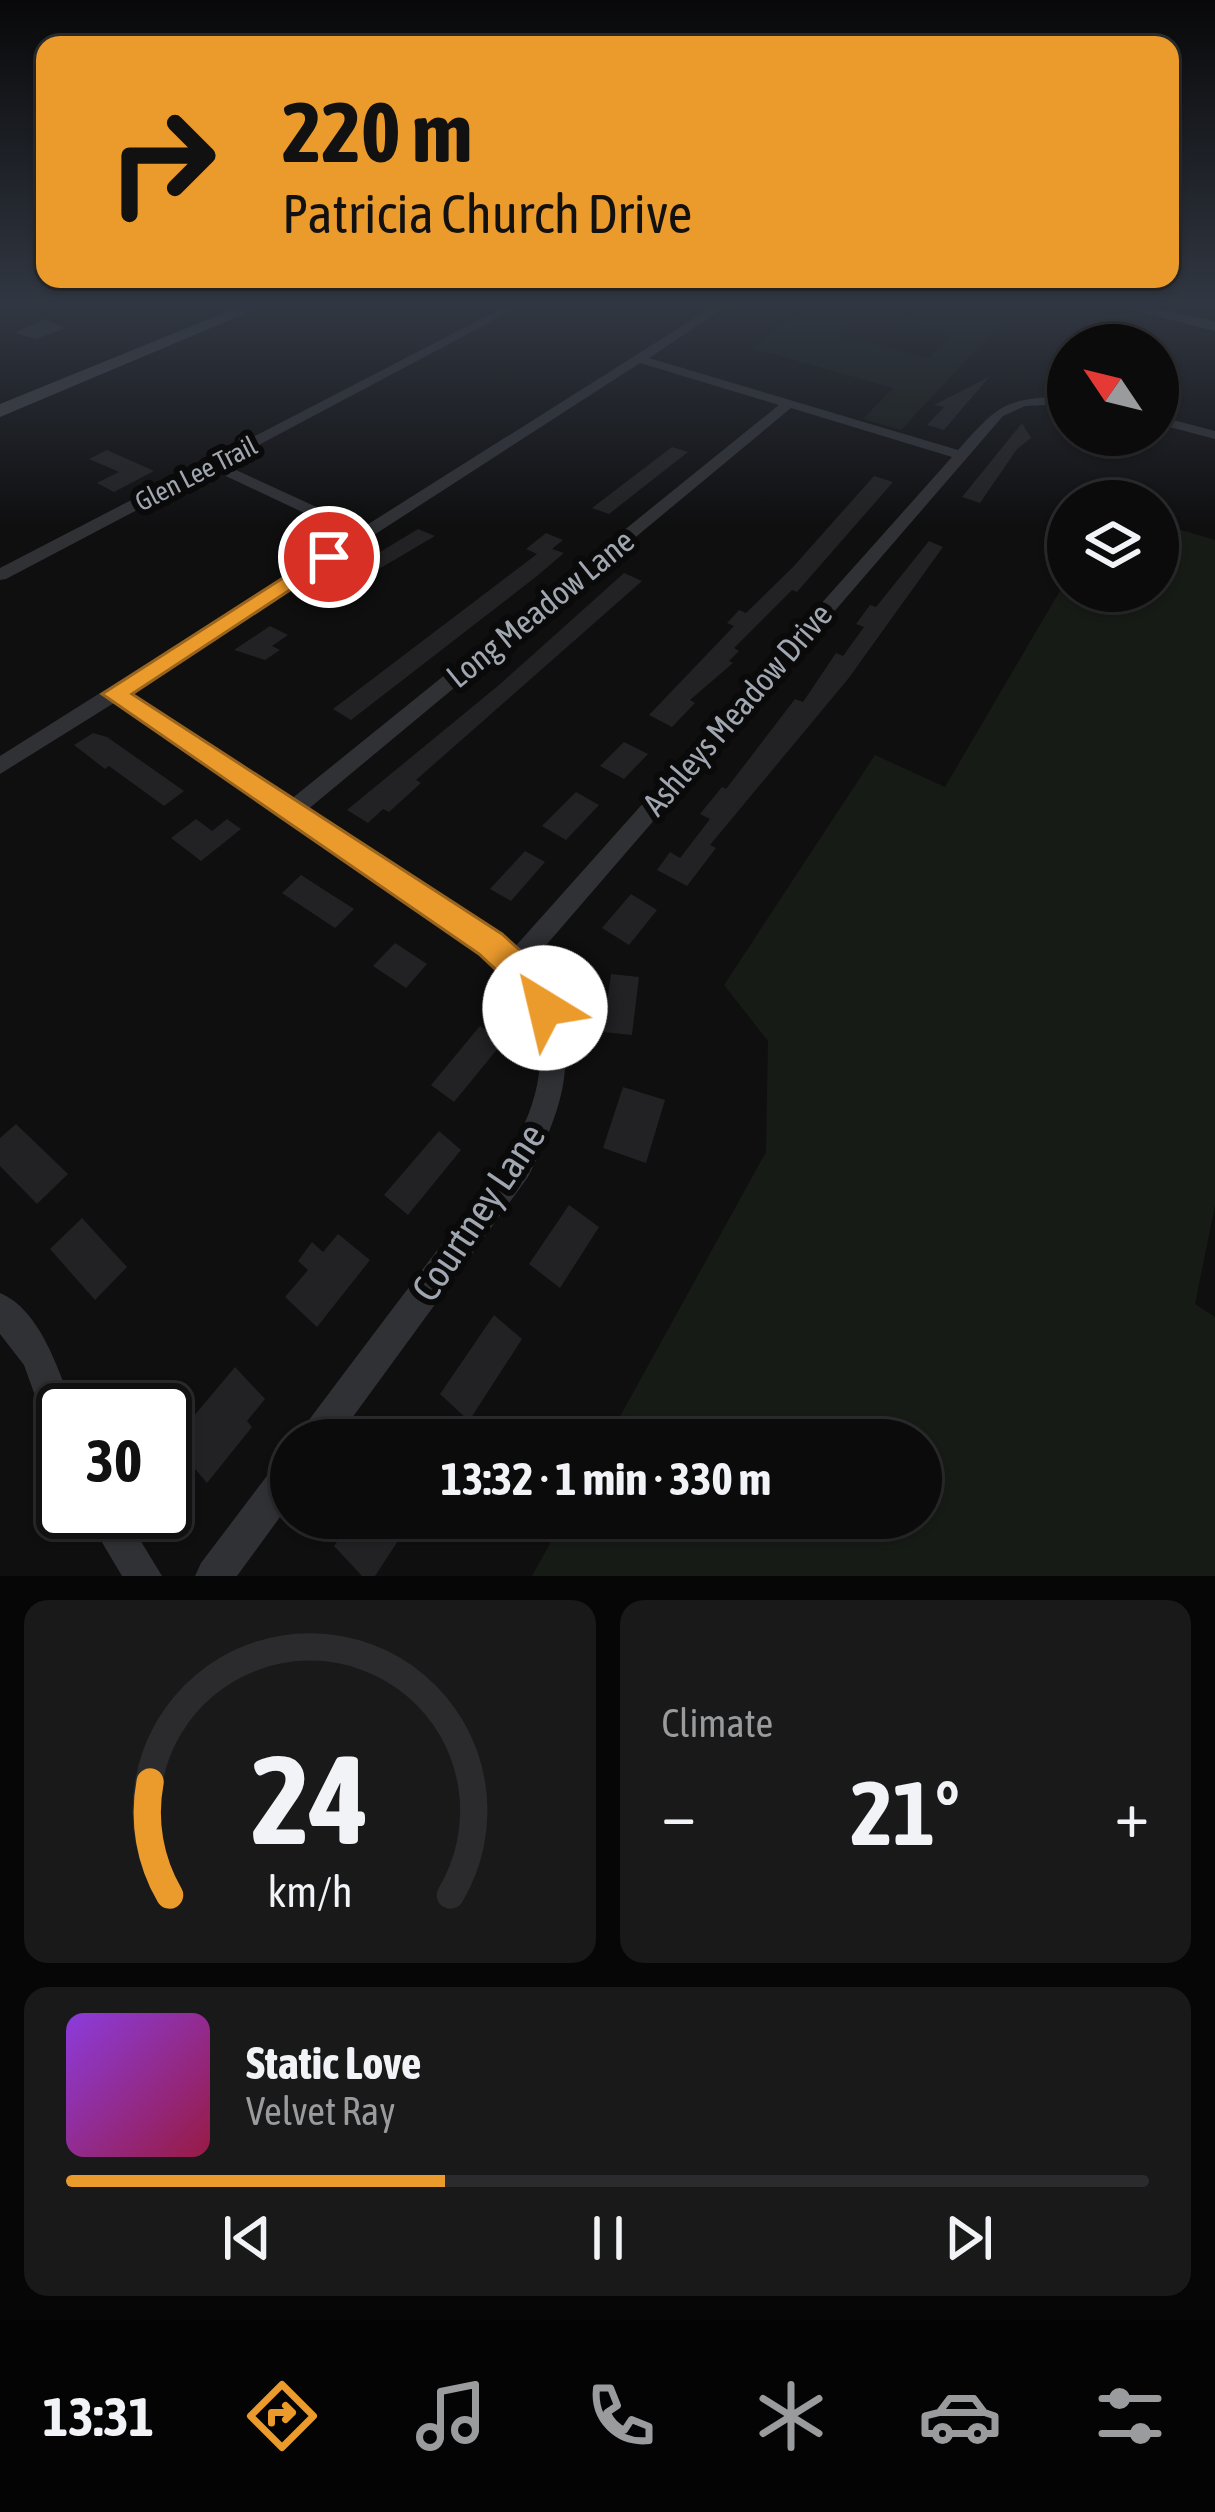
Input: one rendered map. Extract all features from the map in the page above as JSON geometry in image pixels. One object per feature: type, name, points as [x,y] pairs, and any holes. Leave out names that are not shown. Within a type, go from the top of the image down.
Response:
[{"type":"street","points":[[0,411],[81,378]]},
{"type":"street","name":"Glen Lee Trail","points":[[0,575],[380,378]]},
{"type":"street","points":[[0,766],[610,378]]},
{"type":"street","points":[[700,378],[960,455]]},
{"type":"street","name":"Ashleys Meadow Drive","points":[[515,964],[998,413],[1031,397],[1047,398]]},
{"type":"street","name":"Long Meadow Lane","points":[[291,811],[788,404]]},
{"type":"street","points":[[1179,426],[1215,435]]},
{"type":"street","points":[[214,465],[365,535]]},
{"type":"street","points":[[114,694],[515,964]]},
{"type":"street","name":"Courtney Lane","points":[[331,1419],[518,1167],[539,1131],[550,1102],[554,1049],[545,1008],[515,964]]},
{"type":"street","points":[[0,1309],[37,1355],[47,1383]]},
{"type":"street","points":[[214,1576],[270,1500]]},
{"type":"street","points":[[119,1539],[142,1576]]},
{"type":"shaded area","points":[[856,378],[950,378],[901,430],[863,419],[893,388]]},
{"type":"shaded area","points":[[1179,529],[1215,540],[1215,1206],[1195,1304],[1215,1317],[1215,1576],[532,1576],[552,1539],[942,1539],[942,1419],[619,1419],[766,1152],[768,1041],[724,985],[875,755],[945,787],[1048,612],[1179,612]]},
{"type":"building","points":[[989,378],[944,430],[927,425],[944,407],[934,405]]},
{"type":"building","points":[[1022,423],[1031,438],[1017,449],[980,503],[962,497]]},
{"type":"building","points":[[672,447],[688,452],[609,514],[592,508]]},
{"type":"building","points":[[107,450],[154,471],[114,492],[97,483],[119,472],[89,459]]},
{"type":"building","points":[[874,476],[893,482],[797,592],[792,590],[734,648],[739,651],[729,661],[733,663],[690,700],[695,703],[672,727],[649,715],[734,626],[727,623],[739,610],[746,613],[793,567]]},
{"type":"building","points":[[418,529],[435,536],[367,576],[352,569]]},
{"type":"building","points":[[546,533],[563,540],[552,549],[564,553],[537,576],[351,720],[333,709],[537,554],[526,549]]},
{"type":"building","points":[[929,541],[943,547],[848,679],[710,845],[716,848],[687,886],[657,870],[670,852],[680,858],[710,819],[700,814],[722,787],[726,789],[795,699],[803,702],[836,653],[843,656],[864,627],[856,624],[870,605],[876,607]]},
{"type":"building","points":[[624,573],[642,581],[416,780],[421,783],[389,812],[383,809],[368,823],[347,810],[499,685]]},
{"type":"building","points":[[270,626],[288,635],[272,646],[280,650],[265,660],[234,650]]},
{"type":"building","points":[[93,733],[107,737],[184,791],[164,806],[109,766],[105,769],[74,745]]},
{"type":"building","points":[[624,742],[648,754],[624,779],[600,766]]},
{"type":"building","points":[[576,792],[599,805],[566,840],[542,826]]},
{"type":"building","points":[[196,819],[212,831],[227,819],[241,829],[201,861],[171,838]]},
{"type":"building","points":[[525,851],[545,862],[511,901],[490,889]]},
{"type":"building","points":[[301,875],[354,909],[335,928],[282,893]]},
{"type":"building","points":[[631,894],[657,910],[629,945],[602,928]]},
{"type":"building","points":[[395,943],[427,964],[406,988],[373,966]]},
{"type":"building","points":[[611,974],[639,977],[632,1035],[603,1032]]},
{"type":"building","points":[[480,1026],[503,1042],[454,1102],[431,1085]]},
{"type":"building","points":[[623,1087],[665,1100],[646,1163],[603,1148]]},
{"type":"building","points":[[16,1124],[68,1174],[37,1204],[0,1166],[0,1138]]},
{"type":"building","points":[[439,1131],[461,1150],[408,1215],[384,1195]]},
{"type":"building","points":[[569,1205],[599,1227],[560,1288],[529,1264]]},
{"type":"building","points":[[82,1218],[127,1267],[95,1300],[50,1249]]},
{"type":"building","points":[[338,1234],[370,1260],[317,1327],[285,1297],[308,1270],[298,1261],[312,1242],[323,1252]]},
{"type":"building","points":[[494,1315],[522,1339],[470,1419],[440,1394]]},
{"type":"building","points":[[235,1367],[265,1399],[247,1421],[252,1427],[207,1483],[192,1465],[192,1418]]},
{"type":"building","points":[[339,1539],[399,1539],[375,1576],[362,1576],[334,1546]]},
{"type":"route","points":[[329,557],[114,694],[490,944],[534,985],[545,1008]]}]
